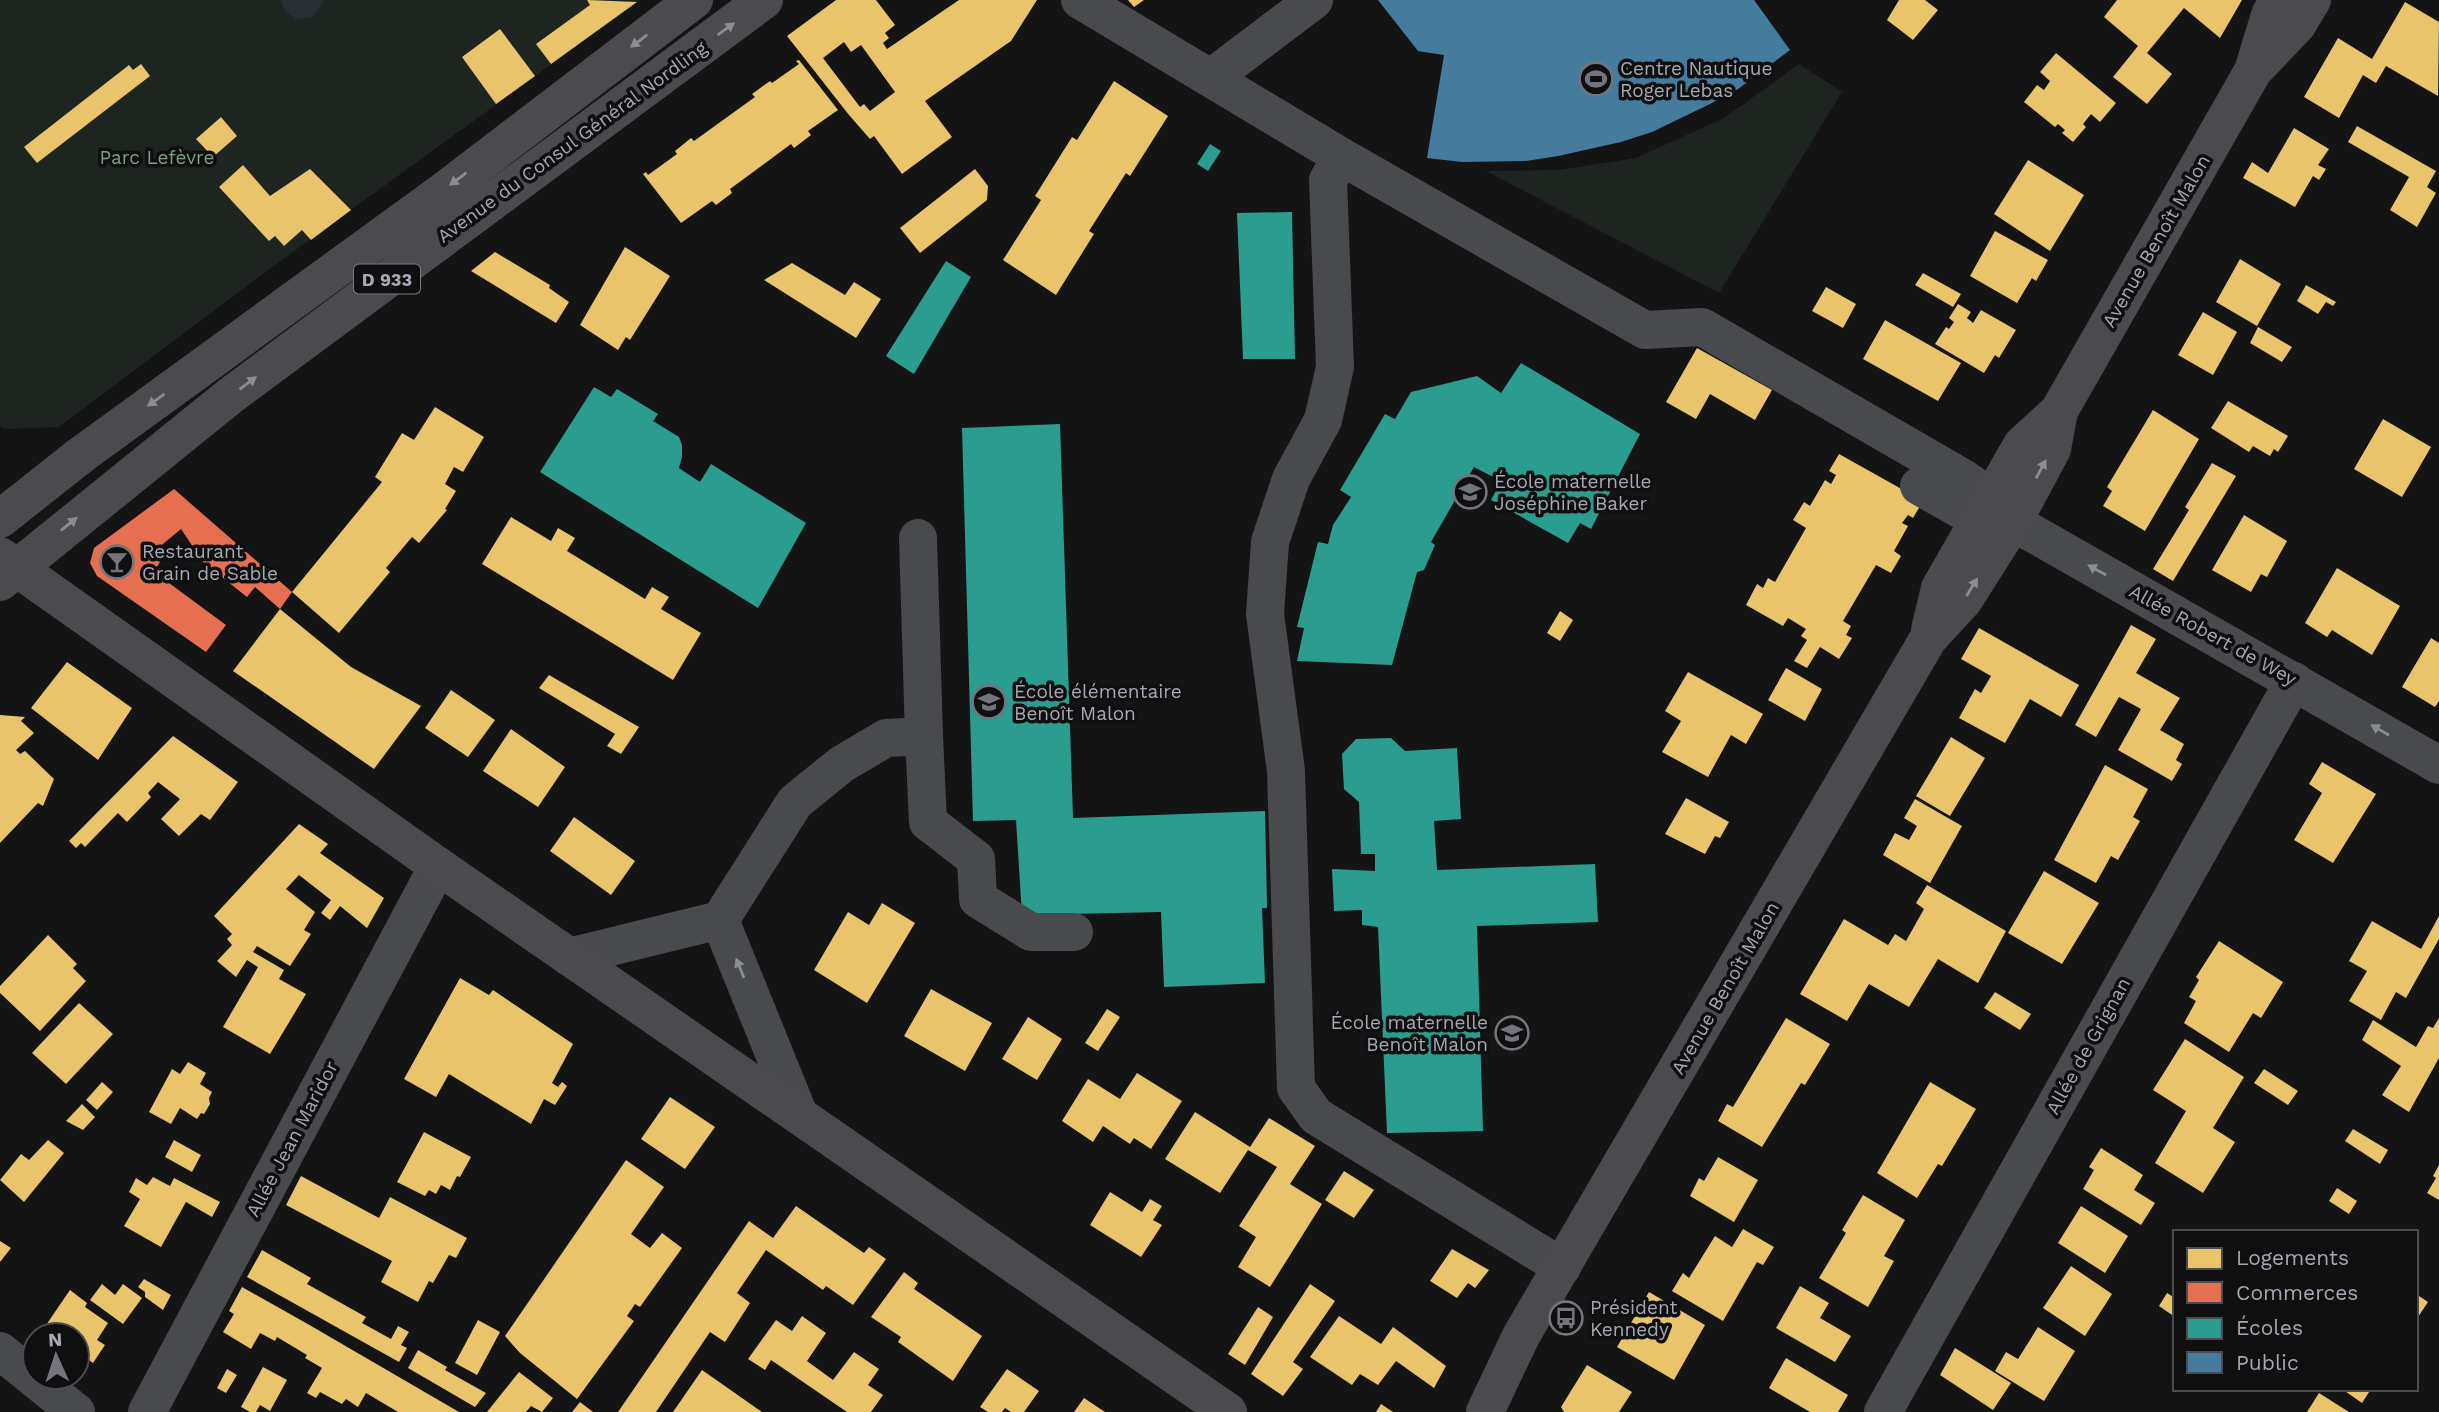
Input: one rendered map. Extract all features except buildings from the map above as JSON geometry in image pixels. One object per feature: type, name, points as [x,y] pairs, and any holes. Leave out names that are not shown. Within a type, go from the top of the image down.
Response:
[{"type":"main road","name":"Avenue du Consul Général Nordling","points":[[0,519],[68,465],[441,193],[694,0]]},
{"type":"main road","name":"Avenue du Consul Général Nordling","points":[[6,568],[230,396],[764,0]]},
{"type":"main road","name":"Avenue Benoît Malon","points":[[1485,1412],[1521,1336],[1927,639],[1963,601],[1992,513],[2052,449],[2059,411],[2253,71],[2270,15],[2278,0]]},
{"type":"main road","name":"Avenue Benoît Malon","points":[[2253,71],[2297,25],[2312,0]]},
{"type":"main road","points":[[6,568],[77,608],[569,957],[1228,1412]]},
{"type":"main road","name":"Avenue Benoît Malon","points":[[1459,1412],[1484,1373],[1521,1336]]},
{"type":"street","points":[[1080,0],[1113,11],[1211,78],[1342,157],[1645,330],[1702,327],[1963,478],[1992,513]]},
{"type":"street","points":[[1211,78],[1314,0]]},
{"type":"street","points":[[1342,157],[1328,180],[1335,367],[1323,420],[1291,479],[1270,542],[1265,614],[1286,771],[1296,1088],[1316,1116],[1562,1267]]},
{"type":"street","points":[[1920,486],[1992,513]]},
{"type":"street","name":"Allée Robert de Wey","points":[[1992,513],[2034,534],[2439,765]]},
{"type":"street","points":[[918,538],[928,822],[975,859],[978,899],[1031,932],[1074,932]]},
{"type":"street","name":"Allée de Grignan","points":[[1883,1412],[2294,681]]},
{"type":"street","points":[[569,957],[720,920],[794,802],[842,764],[886,738],[924,736]]},
{"type":"street","name":"Allée Jean Maridor","points":[[147,1412],[439,866]]},
{"type":"street","points":[[720,920],[799,1115]]},
{"type":"street","points":[[0,1350],[76,1412]]},
{"type":"green space","name":"Parc Lefèvre","points":[[0,0],[640,0],[275,265],[59,427],[4,429],[0,426]]},
{"type":"green space","points":[[1799,64],[1842,92],[1719,293],[1486,171],[1559,170],[1636,158],[1724,118]]},
{"type":"shaded area","points":[[281,0],[323,2],[313,17],[296,20],[283,8]]},
{"type":"place","name":"Centre Nautique Roger Lebas","points":[[1596,79]]},
{"type":"place","name":"École maternelle Joséphine Baker","points":[[1470,492]]},
{"type":"place","name":"Restaurant Grain de Sable","points":[[117,562]]},
{"type":"place","name":"École élémentaire Benoît Malon","points":[[989,702]]},
{"type":"place","name":"École maternelle Benoît Malon","points":[[1512,1033]]},
{"type":"place","name":"Président Kennedy","points":[[1566,1318]]}]
